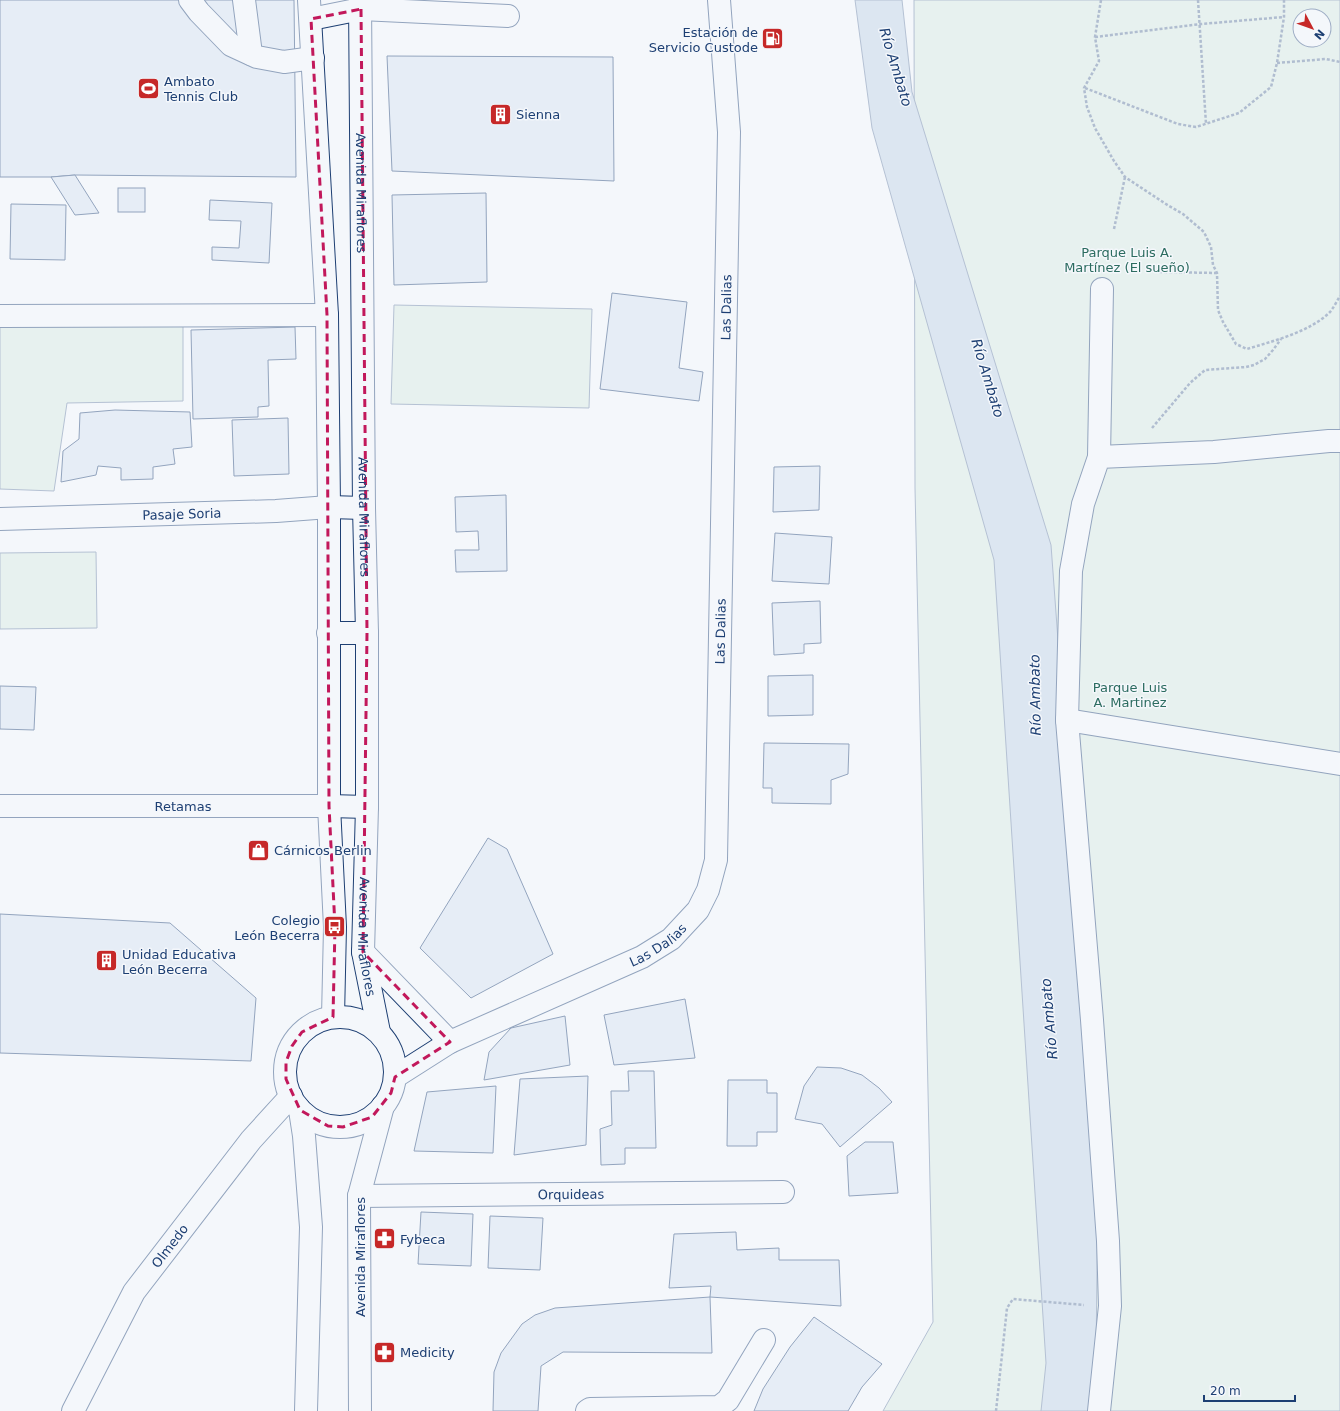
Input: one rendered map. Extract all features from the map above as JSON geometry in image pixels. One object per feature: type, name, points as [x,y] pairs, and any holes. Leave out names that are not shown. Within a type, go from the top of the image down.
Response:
[{"type":"street","points":[[190,0],[199,12],[231,45],[257,57],[284,62],[313,58]]},
{"type":"street","points":[[244,0],[251,54]]},
{"type":"street","name":"Las Dalias","points":[[395,1077],[450,1042],[642,957],[671,939],[698,910],[708,890],[716,860],[729,132],[719,0]]},
{"type":"street","points":[[333,1017],[335,927],[329,806],[328,633],[330,507],[327,315],[310,9],[361,4],[508,16]]},
{"type":"street","name":"Avenida Miraflores","points":[[361,4],[364,508],[367,633],[367,807],[363,952],[379,1032]]},
{"type":"street","points":[[1099,1411],[1108,1241],[1093,1028],[1067,720],[1071,571],[1083,504],[1099,457],[1102,289]]},
{"type":"street","points":[[0,316],[327,315]]},
{"type":"street","points":[[1099,457],[1214,452],[1336,437]]},
{"type":"street","name":"Pasaje Soria","points":[[0,519],[268,512],[330,507],[364,508]]},
{"type":"street","points":[[328,633],[367,633]]},
{"type":"street","points":[[1067,720],[1340,764]]},
{"type":"street","name":"Retamas","points":[[0,806],[367,807]]},
{"type":"street","points":[[363,952],[450,1042]]},
{"type":"street","points":[[295,1103],[328,1126],[343,1127],[358,1124],[372,1117],[383,1106],[391,1093],[395,1077],[394,1061],[388,1045],[379,1032],[365,1022],[349,1018],[333,1017],[316,1022],[302,1032],[292,1046],[286,1062],[286,1079],[295,1103],[304,1136],[311,1227],[306,1411]]},
{"type":"street","name":"Olmedo","points":[[73,1411],[134,1292],[251,1140],[295,1103]]},
{"type":"street","name":"Avenida Miraflores","points":[[360,1411],[359,1196],[383,1106]]},
{"type":"street","name":"Orquideas","points":[[359,1196],[783,1192]]},
{"type":"street","points":[[587,1411],[590,1409],[719,1407],[728,1400],[764,1340]]},
{"type":"path","points":[[1102,0],[1095,37],[1099,61],[1084,88],[1095,128],[1125,177],[1183,214],[1204,232],[1211,247],[1213,265],[1217,272],[1218,310],[1236,344],[1247,349],[1282,338],[1308,327],[1330,311],[1340,296]]},
{"type":"path","points":[[1198,0],[1201,24],[1206,124]]},
{"type":"path","points":[[1084,88],[1178,124],[1196,127],[1240,113],[1271,87],[1277,63],[1284,17],[1284,0]]},
{"type":"path","points":[[1095,37],[1201,24],[1284,17]]},
{"type":"path","points":[[1277,63],[1326,59],[1340,62]]},
{"type":"path","points":[[1114,229],[1125,177]]},
{"type":"path","points":[[1160,272],[1217,272]]},
{"type":"path","points":[[1126,456],[1190,383],[1204,370],[1246,368],[1254,366],[1265,359],[1274,350],[1282,338]]},
{"type":"path","points":[[996,1411],[1007,1308],[1013,1299],[1105,1306]]},
{"type":"highlighted area","points":[[361,9],[367,633],[363,952],[450,1042],[395,1077],[391,1093],[372,1117],[343,1127],[328,1126],[300,1110],[286,1079],[286,1062],[292,1046],[302,1032],[333,1017],[335,927],[329,806],[327,315],[311,19]]},
{"type":"green space","name":"Parque Luis A. Martinez","points":[[914,0],[1340,0],[1340,1411],[883,1411],[933,1322],[915,488]]},
{"type":"green space","points":[[394,305],[592,309],[589,408],[391,404]]},
{"type":"green space","points":[[0,307],[183,308],[183,401],[67,403],[54,491],[0,489]]},
{"type":"green space","points":[[96,552],[97,628],[0,629],[0,553]]},
{"type":"water","name":"Río Ambato","points":[[855,0],[902,0],[912,92],[1051,545],[1098,1185],[1096,1356],[1090,1411],[1041,1411],[1046,1363],[994,560],[872,128]]},
{"type":"building","name":"Ambato Tennis Club","points":[[0,0],[294,0],[296,177],[75,175],[51,177],[0,177]]},
{"type":"building","name":"Sienna","points":[[387,56],[613,57],[614,181],[392,171]]},
{"type":"building","points":[[75,175],[99,213],[75,215],[51,177]]},
{"type":"building","points":[[118,188],[145,188],[145,212],[118,212]]},
{"type":"building","points":[[486,193],[487,282],[394,285],[392,195]]},
{"type":"building","points":[[210,200],[272,203],[269,263],[212,260],[212,247],[239,248],[241,221],[209,220]]},
{"type":"building","points":[[11,204],[66,205],[65,260],[10,259]]},
{"type":"building","points":[[612,293],[687,302],[679,368],[703,372],[699,401],[600,389]]},
{"type":"building","points":[[295,327],[296,359],[268,360],[269,406],[258,407],[258,417],[193,419],[191,330]]},
{"type":"building","points":[[115,410],[190,412],[192,447],[173,449],[175,464],[153,467],[153,479],[121,480],[121,468],[98,466],[96,475],[61,482],[63,451],[79,439],[80,413]]},
{"type":"building","points":[[288,418],[289,474],[234,476],[232,420]]},
{"type":"building","points":[[820,466],[819,510],[773,512],[774,467]]},
{"type":"building","points":[[506,495],[507,571],[456,572],[455,550],[479,550],[478,531],[456,532],[455,497]]},
{"type":"building","points":[[775,533],[832,537],[829,584],[772,581]]},
{"type":"building","points":[[820,601],[821,643],[804,644],[804,653],[774,655],[772,603]]},
{"type":"building","points":[[813,675],[813,715],[768,716],[768,676]]},
{"type":"building","points":[[0,686],[36,687],[34,730],[0,729]]},
{"type":"building","points":[[764,743],[849,744],[848,774],[831,780],[831,804],[772,803],[772,788],[763,788]]},
{"type":"building","points":[[488,838],[507,849],[553,954],[471,998],[420,948]]},
{"type":"building","name":"Unidad Educativa León Becerra","points":[[0,914],[170,923],[256,998],[251,1061],[0,1053]]},
{"type":"building","points":[[685,999],[695,1058],[614,1065],[604,1015]]},
{"type":"building","points":[[565,1016],[570,1065],[484,1080],[489,1052],[511,1028]]},
{"type":"building","points":[[817,1067],[841,1068],[862,1075],[879,1088],[892,1102],[840,1147],[822,1124],[795,1119],[804,1086]]},
{"type":"building","points":[[628,1071],[654,1071],[656,1148],[625,1148],[625,1164],[601,1165],[600,1129],[612,1125],[611,1091],[629,1091]]},
{"type":"building","points":[[588,1076],[586,1145],[514,1155],[520,1079]]},
{"type":"building","points":[[728,1080],[767,1080],[767,1093],[777,1093],[777,1132],[757,1132],[757,1146],[727,1146]]},
{"type":"building","points":[[496,1086],[493,1153],[414,1151],[427,1092]]},
{"type":"building","points":[[865,1142],[893,1142],[898,1193],[849,1196],[847,1156]]},
{"type":"building","points":[[421,1212],[473,1214],[471,1266],[418,1264]]},
{"type":"building","points":[[490,1216],[543,1218],[540,1270],[488,1268]]},
{"type":"building","points":[[736,1232],[737,1250],[779,1248],[779,1260],[839,1260],[841,1306],[710,1297],[711,1286],[669,1288],[674,1234]]},
{"type":"building","points":[[710,1297],[712,1353],[563,1352],[541,1366],[538,1411],[493,1411],[494,1372],[501,1353],[522,1324],[535,1315],[555,1308]]},
{"type":"building","points":[[814,1317],[882,1364],[862,1387],[848,1411],[754,1411],[763,1389],[790,1347]]},
{"type":"place","name":"Estación de Servicio Custode","points":[[773,39]]},
{"type":"place","name":"Ambato Tennis Club","points":[[148,88]]},
{"type":"place","name":"Sienna","points":[[501,114]]},
{"type":"place","name":"Cárnicos Berlin","points":[[259,850]]},
{"type":"place","name":"Colegio León Becerra","points":[[335,927]]},
{"type":"place","name":"Unidad Educativa León Becerra","points":[[106,961]]},
{"type":"place","name":"Fybeca","points":[[384,1239]]},
{"type":"place","name":"Medicity","points":[[384,1352]]},
{"type":"park label","name":"Parque Luis A. Martínez (El sueño)","points":[[1127,260]]}]
